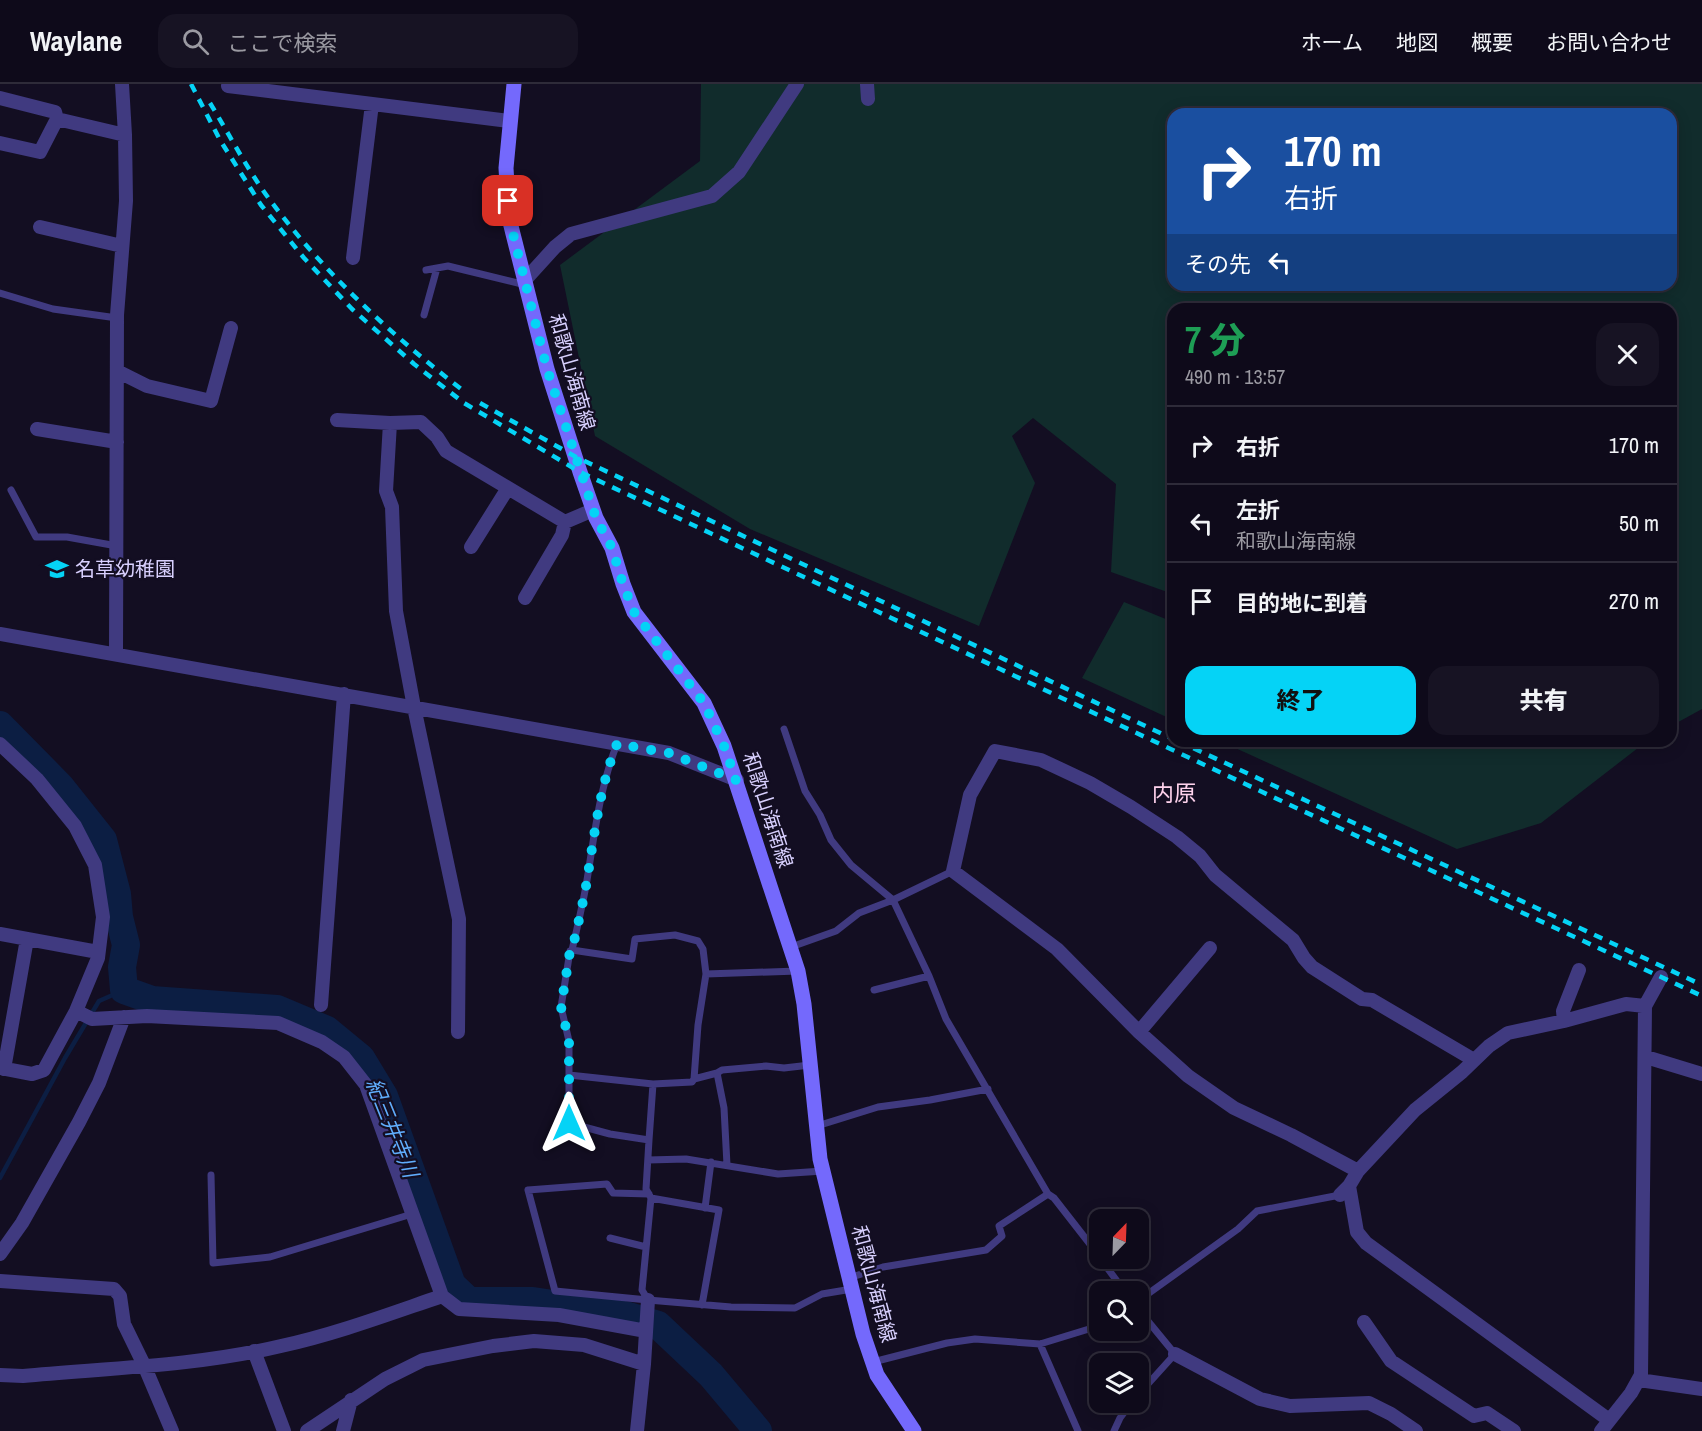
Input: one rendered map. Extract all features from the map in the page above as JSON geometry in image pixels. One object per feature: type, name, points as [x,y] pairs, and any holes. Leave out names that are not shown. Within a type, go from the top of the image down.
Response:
[{"type":"main road","name":"和歌山海南線","points":[[514,84],[506,168],[509,218],[547,369],[593,510],[612,548],[634,612],[704,703],[724,746],[736,780],[798,971],[804,1004],[823,1171],[862,1334],[877,1375],[914,1431]]},
{"type":"street","points":[[116,654],[117,318],[126,201],[122,84]]},
{"type":"street","points":[[525,282],[555,247],[571,234],[712,196],[739,172],[797,84]]},
{"type":"street","points":[[867,84],[868,99]]},
{"type":"street","points":[[228,86],[509,121]]},
{"type":"street","points":[[0,98],[55,112],[57,119],[40,152],[0,143]]},
{"type":"street","points":[[353,258],[372,104]]},
{"type":"street","points":[[57,119],[125,135]]},
{"type":"street","points":[[40,227],[122,246]]},
{"type":"street","points":[[117,371],[147,386],[211,401],[231,328]]},
{"type":"street","points":[[337,420],[421,422],[437,437],[446,451],[565,522]]},
{"type":"street","points":[[390,423],[386,491],[392,507],[396,611],[459,919],[458,1032]]},
{"type":"street","points":[[37,429],[117,442]]},
{"type":"street","points":[[471,547],[508,488]]},
{"type":"street","points":[[565,522],[593,510]]},
{"type":"street","points":[[525,598],[562,535],[565,522]]},
{"type":"street","points":[[0,634],[669,753],[736,780]]},
{"type":"street","points":[[321,1005],[344,694]]},
{"type":"street","points":[[0,744],[37,779],[75,826],[95,865],[103,917],[98,958],[83,1014],[44,1070],[32,1074],[2,1068],[27,939]]},
{"type":"street","points":[[1358,1170],[1234,1108],[1188,1076],[1139,1032],[1057,949],[953,871],[970,795],[995,751],[1041,760],[1090,783],[1131,807],[1177,837],[1200,856],[1215,875],[1293,940],[1312,967],[1362,999],[1372,1000],[1474,1060]]},
{"type":"street","points":[[0,934],[98,952]]},
{"type":"street","points":[[1139,1032],[1210,948]]},
{"type":"street","points":[[1564,1021],[1563,1011],[1579,970]]},
{"type":"street","points":[[1645,1006],[1626,1004],[1508,1033],[1489,1046],[1462,1072],[1415,1110],[1358,1170],[1344,1191],[1357,1232],[1366,1243],[1605,1426],[1632,1393],[1641,1375],[1645,1006],[1661,977]]},
{"type":"street","points":[[83,1014],[278,1023],[322,1042],[344,1057],[366,1085],[442,1296],[459,1309],[559,1315],[646,1329]]},
{"type":"street","points":[[0,1254],[22,1223],[79,1122],[99,1083],[124,1017]]},
{"type":"street","points":[[1646,1057],[1702,1074]]},
{"type":"street","points":[[0,1281],[114,1288],[120,1296],[124,1324],[172,1431]]},
{"type":"street","points":[[0,1375],[23,1376],[186,1362],[279,1347],[346,1329],[442,1296]]},
{"type":"street","points":[[637,1431],[645,1364],[647,1303]]},
{"type":"street","points":[[1364,1322],[1391,1361],[1474,1416],[1487,1413],[1514,1431]]},
{"type":"street","points":[[308,1431],[385,1379],[423,1360],[534,1341],[584,1345],[645,1364]]},
{"type":"street","points":[[254,1351],[284,1431]]},
{"type":"street","points":[[1175,1354],[1260,1400],[1290,1406],[1369,1403],[1416,1431]]},
{"type":"street","points":[[1639,1380],[1702,1389]]},
{"type":"street","points":[[343,1431],[351,1400]]},
{"type":"lane","points":[[426,270],[448,266],[525,282]]},
{"type":"lane","points":[[424,315],[437,268]]},
{"type":"lane","points":[[0,293],[53,309],[117,318]]},
{"type":"lane","points":[[11,490],[36,537],[67,537],[117,546]]},
{"type":"lane","points":[[784,729],[805,791],[820,815],[831,840],[851,865],[893,900],[929,976],[946,1019],[1048,1194],[1054,1197],[1089,1243]]},
{"type":"lane","points":[[617,744],[611,760],[593,839],[561,1007],[569,1041],[569,1123],[610,1134],[649,1140]]},
{"type":"lane","points":[[791,947],[836,931],[859,913],[893,900],[953,871]]},
{"type":"lane","points":[[572,950],[632,959],[635,939],[675,935],[698,941],[703,949],[706,974],[698,1025],[694,1079]]},
{"type":"lane","points":[[706,974],[798,971]]},
{"type":"lane","points":[[874,990],[929,976]]},
{"type":"lane","points":[[569,1075],[653,1084],[692,1082],[694,1079],[722,1070],[811,1065]]},
{"type":"lane","points":[[717,1073],[724,1108],[727,1165]]},
{"type":"lane","points":[[647,1303],[642,1290],[650,1196],[646,1189],[653,1084]]},
{"type":"lane","points":[[817,1126],[878,1107],[988,1089]]},
{"type":"lane","points":[[648,1160],[686,1159],[778,1174],[823,1171]]},
{"type":"lane","points":[[705,1208],[711,1162]]},
{"type":"lane","points":[[211,1175],[213,1263],[270,1257],[412,1214]]},
{"type":"lane","points":[[702,1305],[719,1210],[650,1196],[614,1193],[607,1184],[528,1190],[555,1291],[647,1303],[731,1307],[795,1308],[822,1294],[851,1284],[883,1267],[986,1250],[1002,1236],[999,1226],[1048,1194]]},
{"type":"lane","points":[[1149,1293],[1238,1228],[1257,1211],[1344,1191]]},
{"type":"lane","points":[[610,1238],[646,1247]]},
{"type":"lane","points":[[1149,1322],[1175,1354],[1149,1383]]},
{"type":"lane","points":[[873,1362],[947,1343],[975,1339],[1040,1344],[1089,1329]]},
{"type":"lane","points":[[1040,1344],[1078,1431]]},
{"type":"lane","points":[[1114,1431],[1123,1413]]},
{"type":"green space","points":[[701,84],[1702,84],[1702,709],[1677,723],[1677,303],[1167,303],[1167,592],[1111,572],[1116,484],[1033,418],[1012,436],[1035,483],[979,626],[750,529],[595,436],[560,265],[700,161]]},
{"type":"green space","points":[[1124,602],[1167,620],[1167,717],[1082,678]]},
{"type":"green space","points":[[1233,747],[1639,747],[1541,823],[1457,849]]},
{"type":"waterway","name":"紀三井寺川","points":[[0,725],[60,786],[103,840],[117,894],[119,917],[126,945],[122,967],[124,990],[152,1000],[277,1009],[327,1030],[361,1058],[384,1096],[452,1285],[469,1301],[533,1301],[625,1315],[658,1325],[711,1375],[758,1431]]},
{"type":"waterway","points":[[0,1178],[65,1058],[99,1001],[124,990]]},
{"type":"railway","points":[[191,84],[220,140],[261,205],[304,258],[352,309],[414,364],[464,403],[580,472],[1702,996]]},
{"type":"railway","points":[[210,103],[259,185],[310,250],[382,323],[461,389]]},
{"type":"railway","points":[[480,403],[576,457],[1167,736]]},
{"type":"railway","points":[[1191,747],[1702,985]]},
{"type":"place","name":"名草幼稚園","points":[[57,569]]},
{"type":"district","name":"内原","points":[[1174,793]]},
{"type":"route","points":[[508,201],[509,218],[540,333],[547,369],[596,518],[612,548],[634,612],[704,703],[724,746],[736,780],[669,753],[617,744],[611,760],[593,839],[561,1007],[569,1041],[569,1123]]}]
